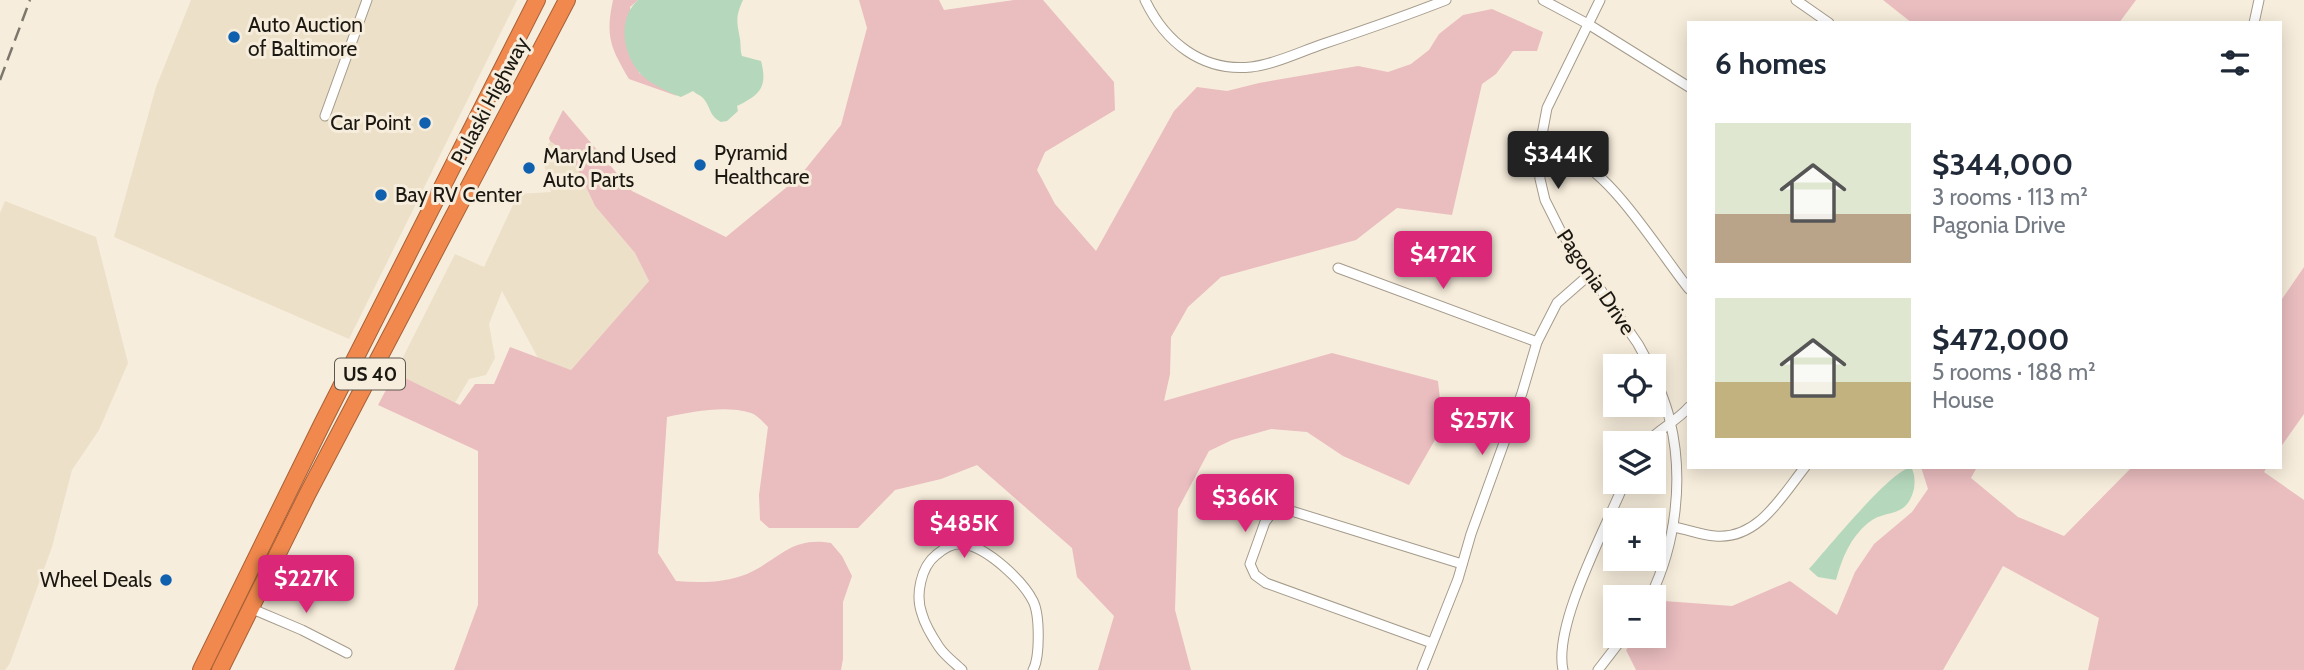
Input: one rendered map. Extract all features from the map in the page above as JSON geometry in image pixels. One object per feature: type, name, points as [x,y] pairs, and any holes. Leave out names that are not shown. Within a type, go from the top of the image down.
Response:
[{"type":"highway","name":"Pulaski Highway","points":[[201,670],[322,424],[537,0]]},
{"type":"highway","name":"Pulaski Highway","points":[[220,670],[308,493],[567,0]]},
{"type":"highway","points":[[471,130],[494,141]]},
{"type":"street","points":[[325,116],[367,0]]},
{"type":"street","points":[[1145,0],[1155,20],[1179,46],[1208,63],[1226,67],[1254,67],[1394,21],[1446,0]]},
{"type":"street","points":[[1543,0],[1588,24],[1687,86]]},
{"type":"street","name":"Pagonia Drive","points":[[1600,0],[1546,108],[1538,156],[1540,179],[1545,200],[1561,232],[1643,354]]},
{"type":"street","points":[[1796,0],[1826,21]]},
{"type":"street","points":[[2254,21],[2259,0]]},
{"type":"street","points":[[1538,156],[1576,162],[1592,170],[1633,214],[1687,286]]},
{"type":"street","points":[[1338,268],[1537,342]]},
{"type":"street","points":[[1422,670],[1522,393],[1537,342],[1557,303],[1589,275]]},
{"type":"street","points":[[1656,585],[1673,527],[1678,490],[1671,422],[1666,408]]},
{"type":"street","points":[[1660,431],[1687,409]]},
{"type":"street","points":[[1673,527],[1717,536],[1743,532],[1769,512],[1803,469]]},
{"type":"street","points":[[1563,670],[1566,626],[1602,530],[1619,494]]},
{"type":"street","points":[[1432,643],[1266,583],[1255,575],[1250,564],[1265,522],[1274,510],[1285,509],[1462,564]]},
{"type":"street","points":[[962,670],[940,649],[921,612],[920,587],[925,564],[946,546],[962,544],[978,548],[997,562],[1017,579],[1034,603],[1038,639],[1033,670]]},
{"type":"street","points":[[250,608],[347,653]]},
{"type":"street","points":[[1598,670],[1616,648]]},
{"type":"shaded area","points":[[191,0],[517,0],[349,339],[114,237],[156,87]]},
{"type":"shaded area","points":[[613,0],[638,0],[630,7],[639,73],[677,96],[629,79],[611,42]]},
{"type":"shaded area","points":[[638,0],[743,0],[737,20],[741,54],[761,61],[763,84],[757,94],[737,106],[738,111],[727,121],[721,122],[714,117],[703,98],[693,91],[681,97],[646,79],[628,54],[624,35],[627,16]]},
{"type":"shaded area","points":[[859,0],[939,0],[944,10],[1014,0],[1043,0],[1114,82],[1115,110],[1045,152],[1037,170],[1055,204],[1096,251],[1174,111],[1197,87],[1227,91],[1358,66],[1388,72],[1411,64],[1429,50],[1439,34],[1463,15],[1492,9],[1543,32],[1537,51],[1513,51],[1496,74],[1482,84],[1452,215],[1397,208],[1356,240],[1221,277],[1188,307],[1171,337],[1170,374],[1164,401],[1332,353],[1438,381],[1443,426],[1409,485],[1343,456],[1307,432],[1271,429],[1232,440],[1209,451],[1178,509],[1175,610],[1191,670],[1098,670],[1114,616],[1077,577],[1072,548],[977,465],[941,479],[895,490],[858,528],[769,528],[760,520],[759,495],[768,427],[753,414],[741,411],[709,410],[677,415],[667,417],[658,553],[676,581],[730,579],[747,574],[796,546],[817,542],[831,543],[842,556],[852,576],[843,602],[841,670],[454,670],[478,605],[478,451],[378,405],[395,373],[460,405],[475,384],[494,384],[510,347],[571,370],[649,281],[635,253],[595,206],[572,157],[550,141],[563,110],[632,191],[726,237],[799,177],[841,125],[867,28]]},
{"type":"shaded area","points":[[1883,0],[2136,0],[2120,21],[1909,21]]},
{"type":"shaded area","points":[[550,141],[572,157],[595,206],[635,253],[649,281],[571,370],[538,358],[502,291],[489,324],[495,358],[486,375],[469,379],[455,403],[395,373],[455,254],[484,267],[518,194],[551,192],[542,156]]},
{"type":"shaded area","points":[[5,201],[96,237],[128,363],[99,430],[72,470],[52,547],[10,663],[5,670],[0,670],[0,213]]},
{"type":"shaded area","points":[[2304,267],[2304,414],[2282,445],[2282,299]]},
{"type":"shaded area","points":[[1912,469],[1914,475],[1914,489],[1906,505],[1868,523],[1856,535],[1836,580],[1818,577],[1809,569],[1874,496],[1901,472]]},
{"type":"shaded area","points":[[1922,469],[1976,469],[1971,478],[2018,517],[2064,536],[2130,469],[2266,469],[2264,472],[2304,500],[2304,670],[2088,670],[2099,618],[2003,566],[1943,670],[1636,670],[1626,650],[1628,648],[1666,648],[1666,601],[1732,606],[1790,581],[1837,615],[1855,572],[1874,544],[1912,512],[1928,489]]},
{"type":"railway","points":[[0,80],[30,0]]},
{"type":"place","name":"Auto Auction of Baltimore","points":[[234,37]]},
{"type":"place","name":"Car Point","points":[[425,123]]},
{"type":"place","name":"Pyramid Healthcare","points":[[700,165]]},
{"type":"place","name":"Maryland Used Auto Parts","points":[[529,168]]},
{"type":"place","name":"Bay RV Center","points":[[381,195]]},
{"type":"place","name":"Wheel Deals","points":[[166,580]]}]
